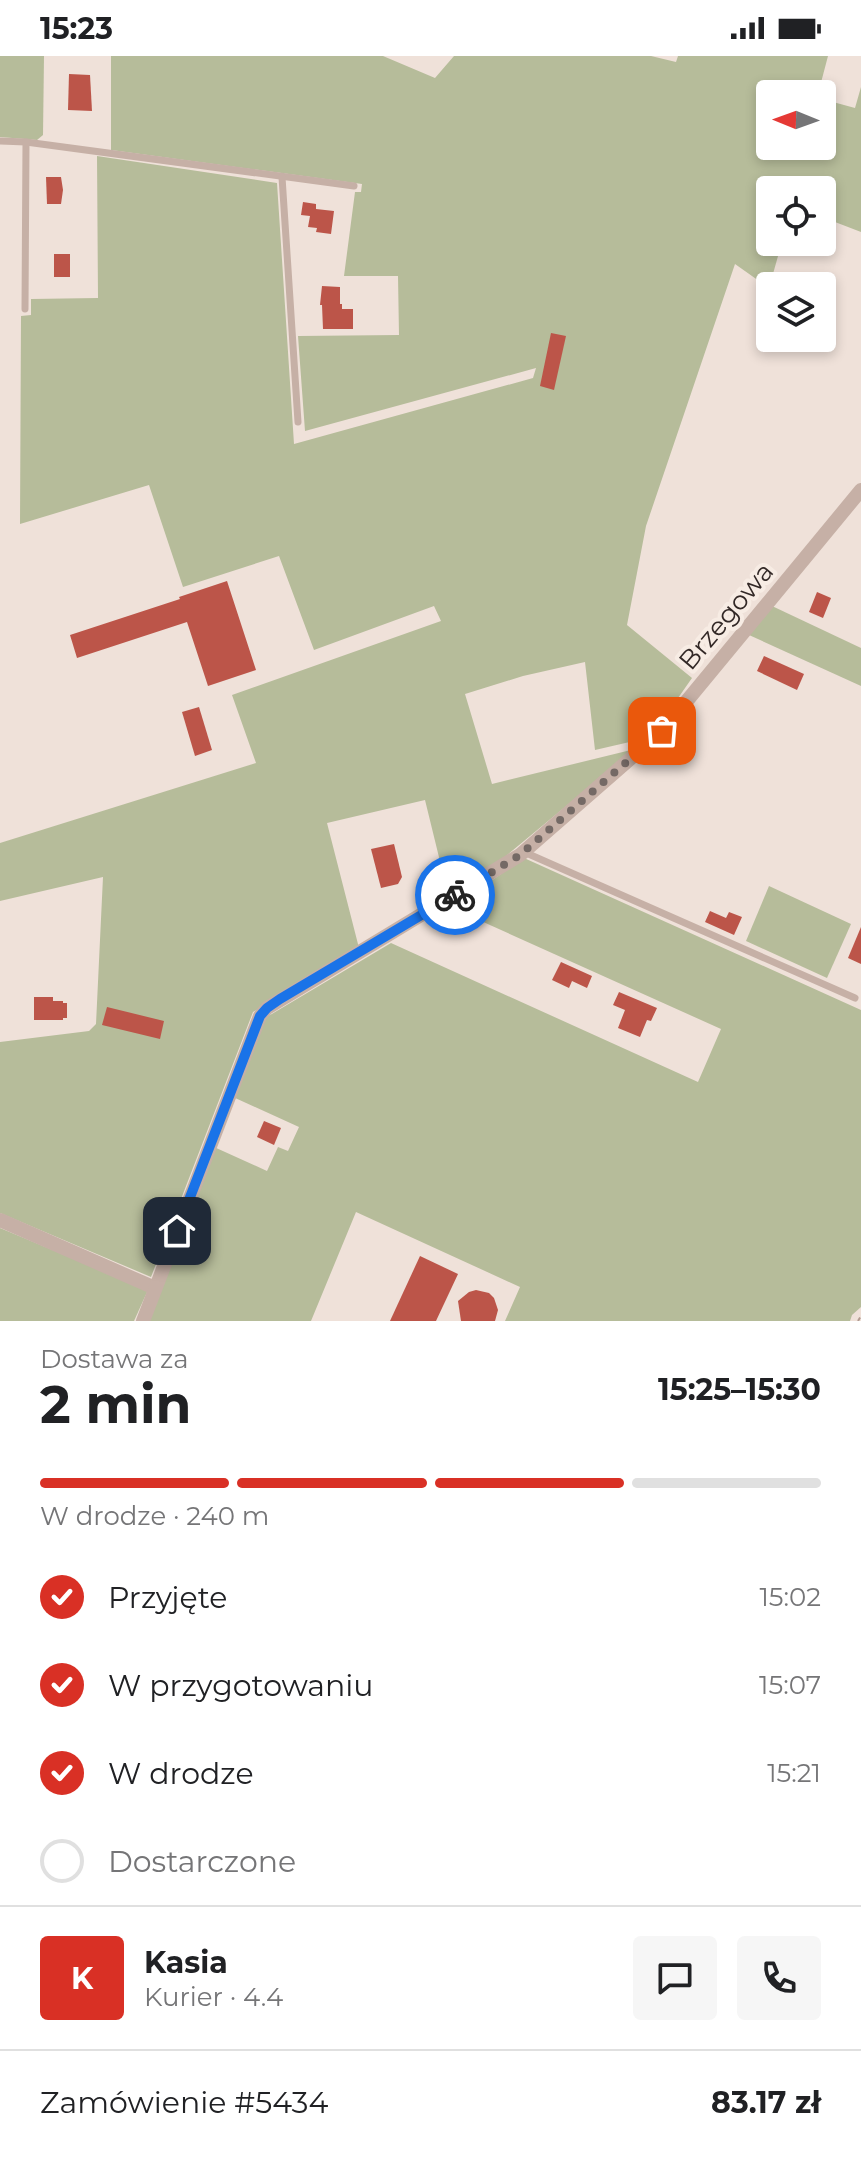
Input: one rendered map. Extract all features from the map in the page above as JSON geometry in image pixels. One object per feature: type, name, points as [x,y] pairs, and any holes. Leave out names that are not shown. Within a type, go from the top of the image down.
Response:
[{"type":"street","name":"Brzegowa","points":[[143,1321],[260,1016],[267,1008],[524,852],[662,731],[861,490]]},
{"type":"street","points":[[0,1220],[155,1288]]},
{"type":"lane","points":[[0,141],[354,186]]},
{"type":"lane","points":[[25,309],[26,142]]},
{"type":"lane","points":[[282,177],[298,422]]},
{"type":"lane","points":[[524,852],[855,998]]},
{"type":"path","points":[[858,1321],[861,1316]]},
{"type":"green space","points":[[0,56],[44,56],[43,135],[37,140],[0,137]]},
{"type":"green space","points":[[111,56],[383,56],[435,78],[454,56],[651,56],[676,62],[678,56],[828,56],[822,80],[756,80],[756,160],[836,160],[836,103],[855,108],[861,87],[861,232],[836,222],[836,176],[756,176],[756,256],[778,256],[774,272],[756,272],[756,279],[735,264],[646,526],[627,625],[692,678],[647,738],[595,750],[585,662],[523,676],[465,694],[492,784],[635,749],[500,861],[448,894],[425,800],[327,823],[359,948],[253,1012],[151,1277],[0,1213],[0,1042],[89,1031],[96,1024],[103,877],[0,901],[0,843],[256,763],[232,695],[441,621],[434,606],[314,650],[279,556],[183,587],[149,485],[20,524],[21,316],[31,315],[31,299],[98,298],[97,156],[277,183],[294,444],[533,378],[536,368],[305,431],[298,336],[399,335],[398,276],[344,276],[355,192],[361,192],[362,184],[111,150]]},
{"type":"green space","points":[[772,606],[861,648],[861,686],[749,635]]},
{"type":"green space","points":[[524,858],[861,1010],[861,1307],[850,1321],[505,1321],[520,1287],[356,1212],[311,1321],[148,1321],[214,1147],[267,1171],[278,1147],[288,1151],[299,1127],[233,1097],[265,1018],[391,943],[698,1082],[721,1029],[452,908]]},
{"type":"green space","points":[[769,886],[851,924],[827,978],[746,941]]},
{"type":"green space","points":[[0,1228],[148,1290],[134,1321],[0,1321]]},
{"type":"building","points":[[69,74],[90,75],[92,111],[68,110]]},
{"type":"building","points":[[46,177],[61,177],[61,204],[47,204]]},
{"type":"building","points":[[303,202],[316,204],[316,209],[334,211],[331,234],[316,232],[317,228],[308,227],[310,216],[301,215]]},
{"type":"building","points":[[54,254],[70,254],[70,277],[54,277]]},
{"type":"building","points":[[322,286],[340,287],[342,309],[353,309],[353,329],[323,329],[320,305]]},
{"type":"building","points":[[551,333],[566,336],[554,390],[540,386]]},
{"type":"building","points":[[227,581],[256,670],[208,686],[187,622],[77,658],[70,635]]},
{"type":"building","points":[[817,592],[831,598],[823,618],[809,612]]},
{"type":"building","points":[[764,656],[804,674],[797,690],[757,671]]},
{"type":"building","points":[[199,707],[212,750],[195,756],[182,712]]},
{"type":"building","points":[[394,844],[402,877],[398,884],[381,888],[371,849]]},
{"type":"building","points":[[710,911],[726,918],[729,912],[742,917],[734,935],[705,922]]},
{"type":"building","points":[[861,927],[861,964],[848,958]]},
{"type":"building","points":[[561,962],[592,976],[587,988],[572,981],[569,988],[552,980]]},
{"type":"building","points":[[619,992],[657,1008],[651,1021],[647,1020],[640,1037],[618,1028],[625,1010],[613,1005]]},
{"type":"building","points":[[34,997],[53,997],[53,1001],[67,1003],[67,1018],[34,1020]]},
{"type":"building","points":[[107,1007],[164,1021],[160,1039],[102,1025]]},
{"type":"building","points":[[264,1121],[281,1128],[274,1145],[257,1137]]},
{"type":"building","points":[[420,1256],[458,1274],[436,1321],[390,1321]]},
{"type":"building","points":[[476,1290],[489,1293],[494,1298],[498,1310],[495,1321],[461,1321],[458,1301]]},
{"type":"way so far","points":[[455,895],[520,855],[662,731]]},
{"type":"route","points":[[177,1231],[260,1016],[280,999],[455,895]]}]
